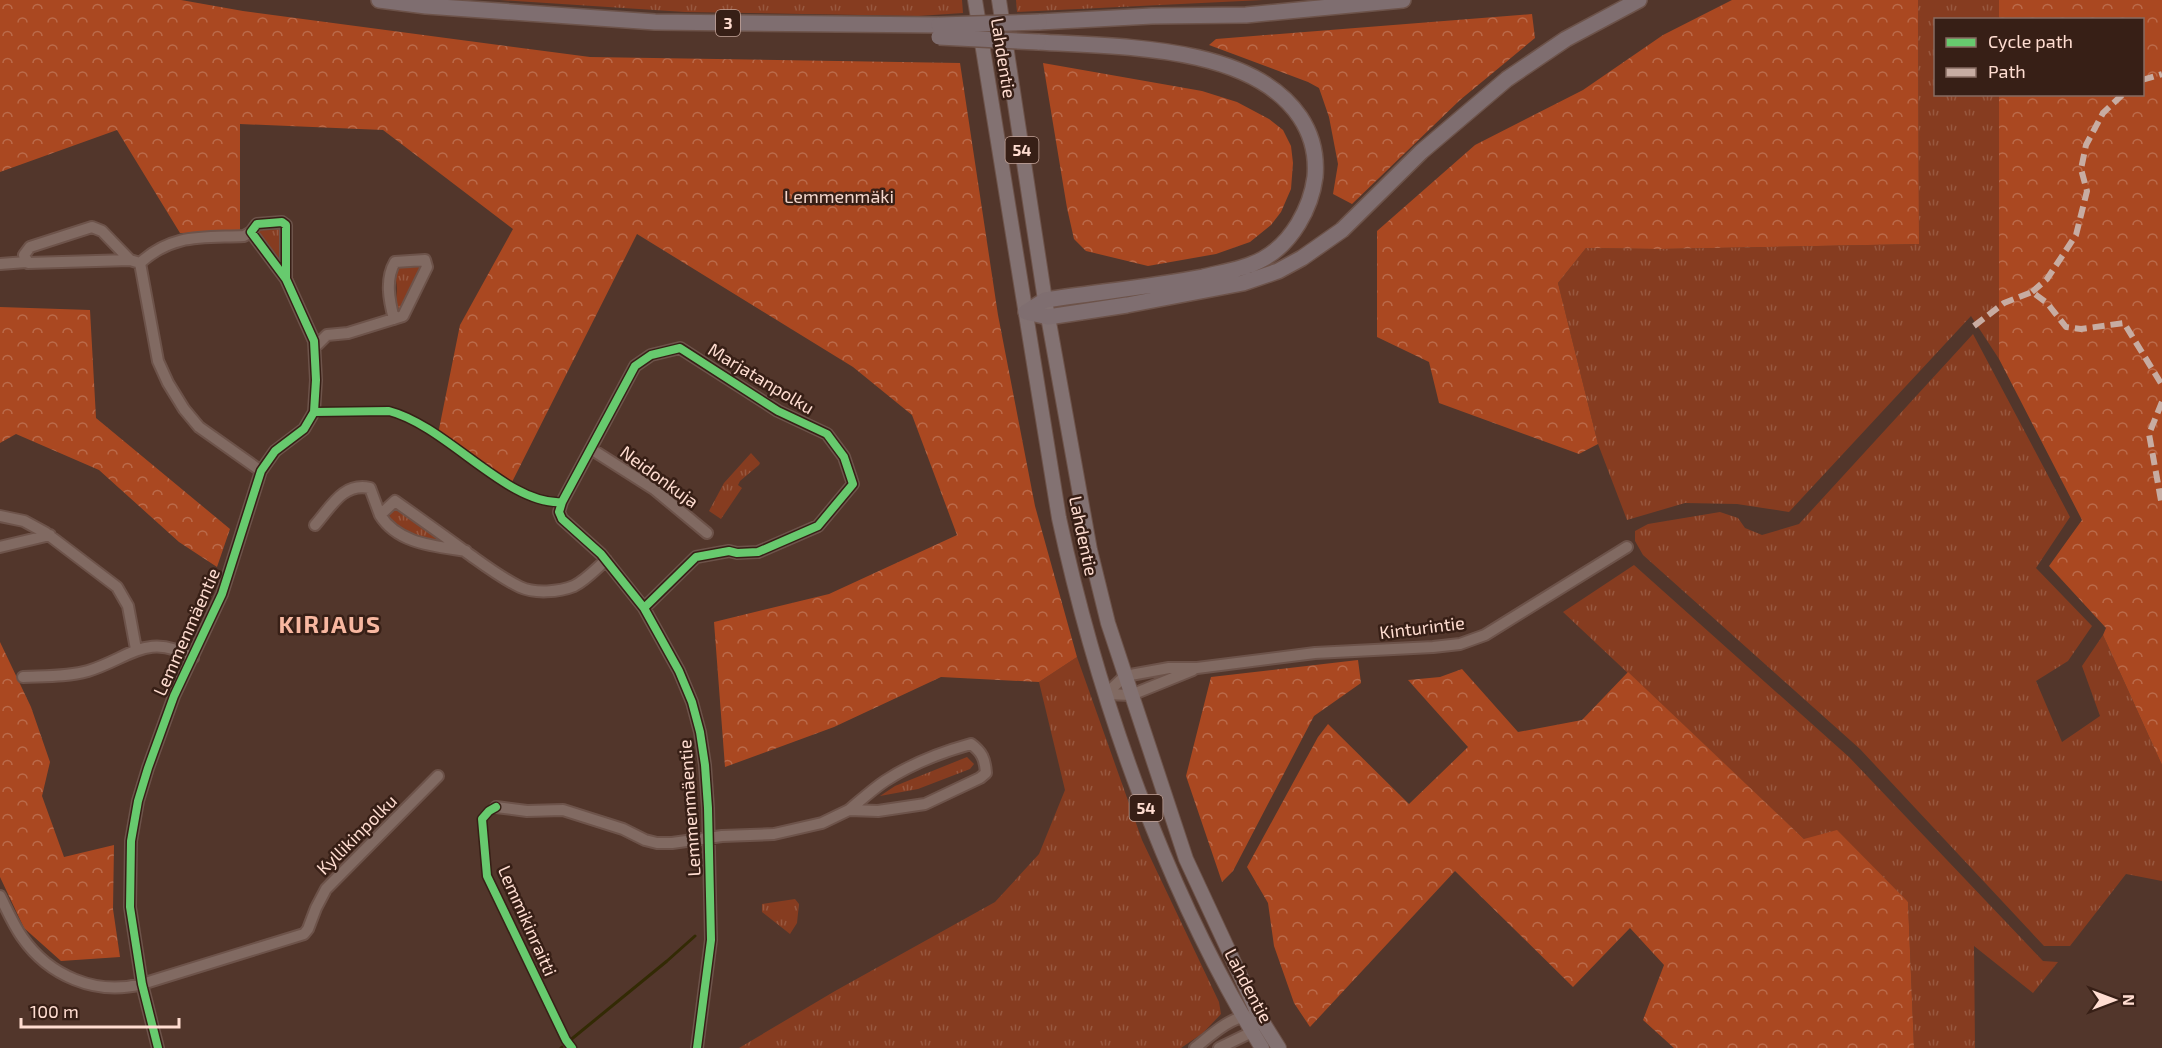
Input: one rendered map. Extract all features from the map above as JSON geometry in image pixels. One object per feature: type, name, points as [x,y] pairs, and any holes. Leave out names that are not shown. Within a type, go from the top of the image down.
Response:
[{"type":"highway","name":"3","points":[[379,0],[426,6],[655,22],[892,26],[939,31],[1038,22],[1152,16],[1246,15],[1403,0]]},
{"type":"highway","points":[[1026,312],[1048,316],[1159,300],[1262,278],[1294,262],[1342,230],[1421,152],[1507,79],[1566,39],[1639,0]]},
{"type":"highway","points":[[939,31],[1038,42],[1154,49],[1235,68],[1282,95],[1308,128],[1316,159],[1314,187],[1309,204],[1280,246],[1263,259],[1235,270],[1182,281],[1045,300],[1026,312]]},
{"type":"main road","name":"Lahdentie","points":[[975,0],[1059,518],[1069,564],[1106,694],[1135,782],[1193,920],[1262,1048]]},
{"type":"main road","name":"Lahdentie","points":[[999,0],[1045,300]]},
{"type":"main road","name":"54","points":[[1045,300],[1048,316]]},
{"type":"main road","name":"Lahdentie","points":[[1048,316],[1090,550],[1108,623],[1186,859],[1259,1016],[1279,1048]]},
{"type":"street","points":[[0,264],[135,262],[176,241],[244,236],[251,231],[253,226],[282,222],[286,225],[286,279]]},
{"type":"street","points":[[26,262],[24,255],[30,247],[92,227],[102,231],[135,262],[158,361],[184,409],[199,427],[261,471]]},
{"type":"street","points":[[251,231],[286,279],[315,347],[327,335],[348,333],[394,319],[402,316],[427,267],[425,260],[396,262],[391,269],[389,281],[394,319]]},
{"type":"street","name":"Lemmenmäentie","points":[[158,1048],[142,984],[130,907],[131,841],[138,801],[174,696],[229,576],[261,471],[275,451],[304,429],[314,412],[315,347]]},
{"type":"street","name":"Marjatanpolku","points":[[562,502],[635,366],[651,355],[680,348],[778,411],[827,434],[844,457],[853,484],[818,526],[758,552],[729,551],[696,557],[644,608]]},
{"type":"street","name":"Neidonkuja","points":[[591,449],[654,489],[707,533]]},
{"type":"street","points":[[315,525],[345,491],[352,487],[370,488],[386,525],[409,540],[466,551]]},
{"type":"street","points":[[380,515],[395,501],[521,587],[543,591],[576,585],[606,560]]},
{"type":"street","name":"Lemmenmäentie","points":[[562,502],[559,512],[562,519],[606,560],[644,608],[679,671],[692,702],[700,732],[705,765],[709,838],[711,940],[697,1048]]},
{"type":"street","points":[[0,516],[24,521],[50,535],[117,587],[128,606],[136,649]]},
{"type":"street","points":[[0,547],[50,535]]},
{"type":"street","name":"Kinturintie","points":[[1125,676],[1169,668],[1197,668],[1291,656],[1460,644],[1485,634],[1627,547]]},
{"type":"street","points":[[22,677],[87,671],[136,649],[153,645],[180,650],[193,658]]},
{"type":"street","name":"Kinturintie","points":[[1106,694],[1131,695],[1197,668]]},
{"type":"street","points":[[1106,694],[1125,676]]},
{"type":"street","points":[[496,807],[527,811],[564,810],[657,843],[687,842],[709,838],[774,834],[800,830],[822,823],[849,810],[901,771],[951,749],[971,744],[980,751],[986,763],[986,773],[980,778],[925,804],[878,811],[849,810]]},
{"type":"street","name":"Kyllikinpolku","points":[[0,896],[22,937],[40,958],[55,969],[84,984],[105,988],[117,989],[142,984],[304,934],[326,889],[438,776]]},
{"type":"street","points":[[1195,1048],[1244,1016],[1259,1016],[1252,1032],[1219,1048]]},
{"type":"green space","name":"Lemmenmäki","points":[[0,0],[181,0],[243,11],[590,57],[960,63],[998,315],[1035,506],[1077,657],[1039,682],[941,677],[834,727],[725,767],[714,622],[829,594],[957,535],[912,415],[853,367],[637,234],[510,486],[438,434],[460,325],[513,229],[383,130],[240,124],[240,232],[180,233],[117,130],[0,172]]},
{"type":"green space","points":[[500,0],[962,0],[963,13],[918,16],[685,12]]},
{"type":"green space","points":[[1016,0],[1263,0],[1017,12]]},
{"type":"green space","points":[[1732,0],[1918,0],[1919,244],[1659,249],[1586,248],[1558,283],[1598,444],[1579,454],[1439,403],[1429,362],[1377,337],[1377,231],[1475,145],[1583,90],[1663,35]]},
{"type":"green space","points":[[1918,0],[1999,0],[1999,18],[1934,18],[1934,96],[1999,96],[1999,359],[1971,316],[1789,512],[1737,504],[1685,503],[1627,520],[1598,444],[1558,283],[1586,248],[1659,249],[1919,244]]},
{"type":"green space","points":[[1999,0],[2162,0],[2162,765],[2103,635],[2106,628],[2049,566],[2082,520],[1999,359],[1999,96],[2144,96],[2144,18],[1999,18]]},
{"type":"green space","points":[[1532,14],[1535,38],[1460,100],[1352,204],[1333,194],[1338,164],[1329,117],[1319,88],[1209,45],[1216,39]]},
{"type":"green space","points":[[1043,63],[1202,91],[1237,102],[1269,119],[1283,130],[1291,146],[1293,163],[1291,189],[1281,212],[1271,225],[1250,242],[1216,254],[1148,266],[1086,251],[1074,239]]},
{"type":"green space","points":[[276,226],[281,229],[283,267],[257,229]]},
{"type":"green space","points":[[401,264],[419,265],[421,268],[401,311],[397,311],[394,308],[397,285],[393,273]]},
{"type":"green space","points":[[0,307],[90,310],[96,418],[230,529],[217,567],[179,542],[99,470],[16,434],[0,443]]},
{"type":"green space","points":[[1973,334],[2070,517],[2036,568],[2092,626],[2068,661],[2036,681],[2062,742],[2100,716],[2082,666],[2103,635],[2162,765],[2162,881],[2126,874],[2070,946],[2044,946],[1860,749],[1643,555],[1635,541],[1635,531],[1648,524],[1720,512],[1738,518],[1745,528],[1762,535],[1799,524]]},
{"type":"green space","points":[[751,453],[760,463],[740,481],[738,485],[742,488],[721,519],[709,511],[724,483]]},
{"type":"green space","points":[[391,509],[397,509],[444,542],[440,544],[413,538],[389,518]]},
{"type":"green space","points":[[1634,565],[1849,757],[2043,961],[2058,962],[2033,993],[1974,946],[1975,1048],[1914,1048],[1908,902],[1804,839],[1563,612]]},
{"type":"green space","points":[[0,642],[31,707],[50,762],[42,796],[64,857],[114,845],[113,909],[120,957],[61,961],[24,928],[0,877]]},
{"type":"green space","points":[[1077,657],[1142,840],[1219,1002],[1221,1014],[1203,1033],[1181,1048],[739,1048],[835,991],[995,902],[1039,854],[1065,790],[1039,682]]},
{"type":"green space","points":[[1358,660],[1361,683],[1314,716],[1233,871],[1222,882],[1186,776],[1211,677]]},
{"type":"green space","points":[[1462,669],[1518,732],[1582,720],[1628,672],[1804,839],[1837,830],[1908,902],[1914,1048],[1674,1048],[1643,1020],[1664,965],[1630,928],[1573,987],[1455,871],[1310,1027],[1294,1003],[1274,946],[1268,903],[1247,867],[1318,737],[1328,724],[1409,804],[1468,747],[1408,680],[1440,677]]},
{"type":"green space","points":[[967,757],[974,764],[970,769],[918,789],[880,796],[895,786]]},
{"type":"green space","points":[[795,899],[799,904],[797,923],[790,934],[762,912],[762,904]]},
{"type":"waterway","points":[[568,1042],[695,936]]},
{"type":"marked path","points":[[2144,79],[2162,74]]},
{"type":"marked path","points":[[2032,292],[2047,279],[2076,235],[2087,191],[2081,169],[2086,145],[2103,113],[2121,96]]},
{"type":"marked path","points":[[1974,326],[2004,303],[2032,292],[2047,303],[2066,327],[2081,329],[2124,323],[2162,385]]},
{"type":"marked path","points":[[2162,402],[2149,434],[2162,506]]},
{"type":"cycle path","points":[[158,1048],[142,984],[130,907],[131,841],[138,801],[174,696],[222,594],[261,471],[275,451],[304,429],[314,412],[316,380],[314,341],[286,279],[251,232],[257,224],[282,222],[286,225],[286,279]]},
{"type":"cycle path","points":[[644,608],[696,557],[729,551],[758,552],[818,526],[853,484],[844,457],[827,434],[778,411],[680,348],[651,355],[635,366],[562,502],[559,512],[562,519],[601,554],[644,608],[679,671],[692,702],[700,732],[708,808],[711,940],[697,1048]]},
{"type":"cycle path","points":[[314,412],[389,411],[411,419],[433,432],[520,492],[541,500],[562,502]]},
{"type":"cycle path","name":"Lemmikinraitti","points":[[496,807],[482,819],[487,876],[566,1040],[572,1048]]},
{"type":"district","name":"KIRJAUS","points":[[330,625]]}]
